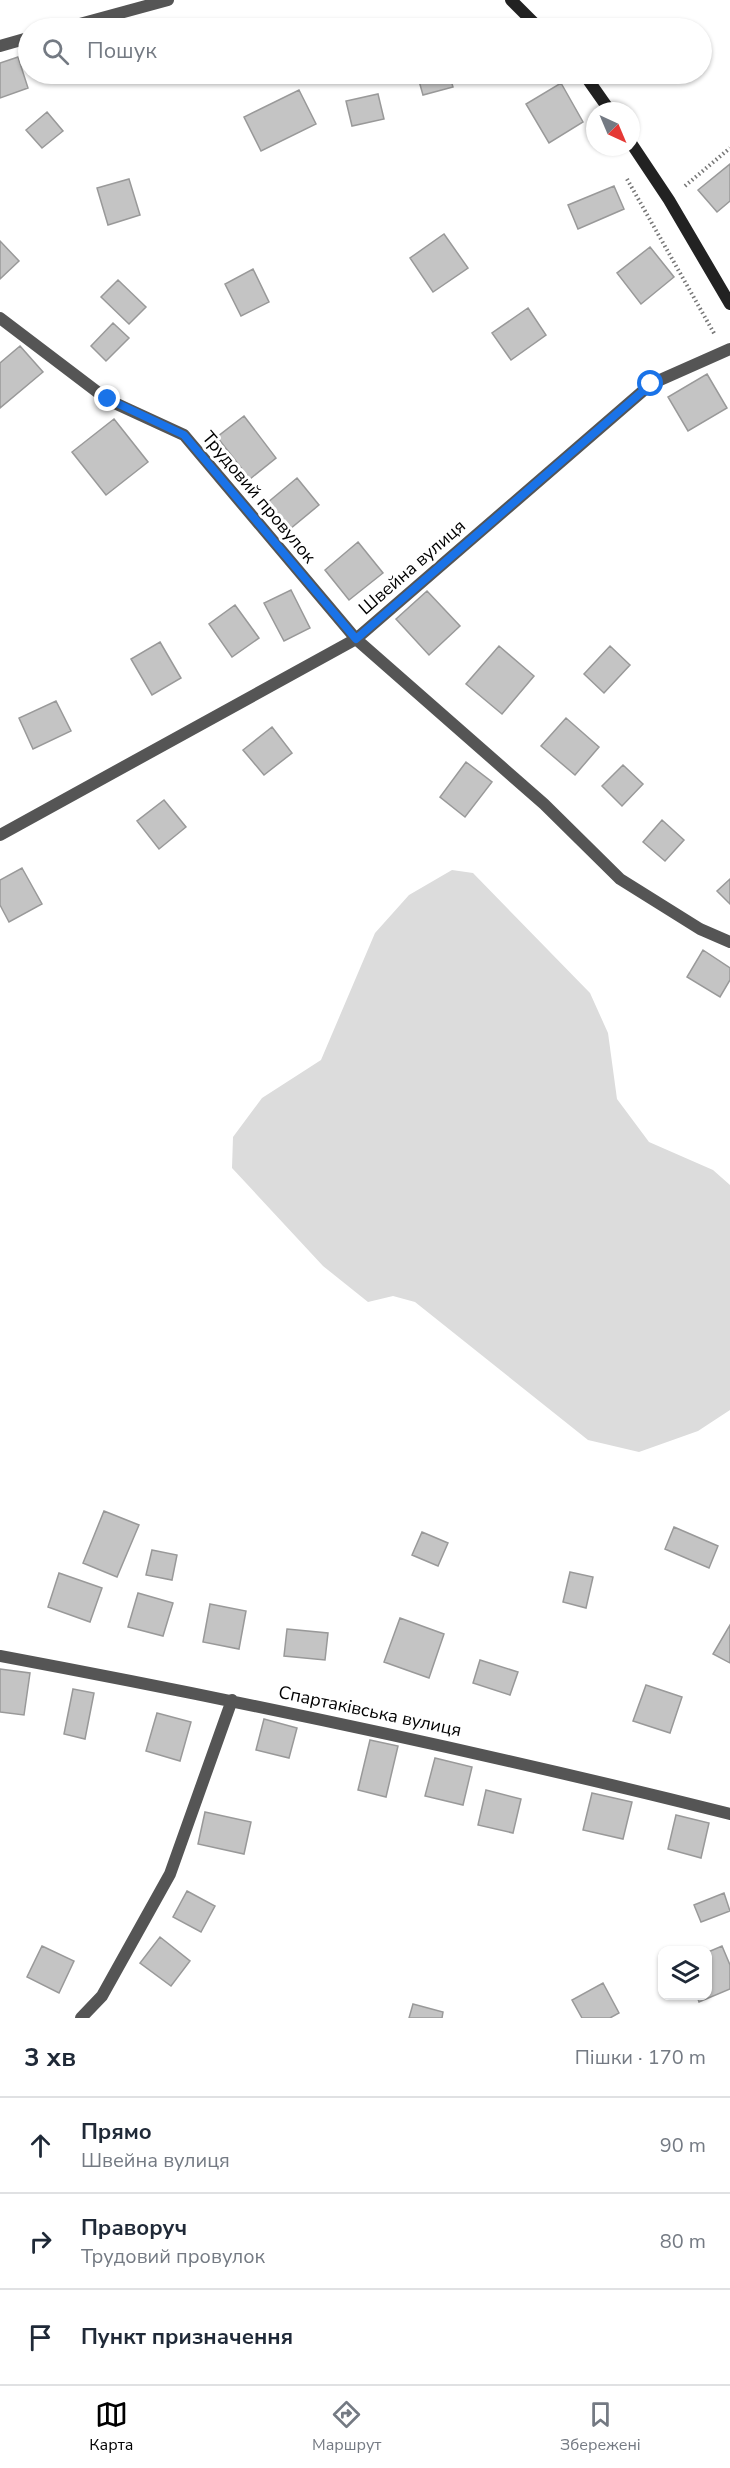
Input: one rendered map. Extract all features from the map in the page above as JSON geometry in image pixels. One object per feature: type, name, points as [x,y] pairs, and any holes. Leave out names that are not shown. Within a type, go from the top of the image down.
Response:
[{"type":"street","points":[[102,18],[168,0]]},
{"type":"street","points":[[511,0],[529,18]]},
{"type":"street","points":[[0,46],[18,42]]},
{"type":"street","points":[[591,84],[604,102]]},
{"type":"street","points":[[640,156],[669,200],[730,304]]},
{"type":"street","name":"Трудовий провулок","points":[[0,318],[108,399],[184,435],[356,639],[544,804],[620,879],[700,929],[730,942]]},
{"type":"street","name":"Швейна вулиця","points":[[0,835],[356,639],[651,384],[727,350]]},
{"type":"street","name":"Спартаківська вулиця","points":[[0,1656],[232,1700],[558,1770],[730,1814]]},
{"type":"street","points":[[81,2018],[102,1996],[170,1874],[232,1700]]},
{"type":"path","points":[[669,200],[730,148]]},
{"type":"path","points":[[626,178],[727,350]]},
{"type":"shaded area","points":[[452,870],[473,873],[590,993],[608,1033],[617,1099],[649,1142],[713,1170],[730,1185],[730,1410],[698,1431],[639,1452],[588,1440],[415,1302],[393,1296],[368,1302],[323,1266],[232,1168],[233,1137],[262,1098],[321,1060],[375,933],[409,895]]},
{"type":"building","points":[[18,57],[18,84],[27,84],[28,88],[0,98],[0,63]]},
{"type":"building","points":[[420,84],[452,84],[453,87],[423,95]]},
{"type":"building","points":[[562,84],[583,122],[549,143],[526,104]]},
{"type":"building","points":[[299,90],[316,124],[261,151],[244,117]]},
{"type":"building","points":[[378,94],[384,119],[352,126],[346,101]]},
{"type":"building","points":[[47,112],[63,131],[42,148],[26,130]]},
{"type":"building","points":[[730,164],[730,201],[717,212],[698,190]]},
{"type":"building","points":[[129,179],[140,215],[108,225],[97,188]]},
{"type":"building","points":[[614,186],[624,209],[578,229],[568,205]]},
{"type":"building","points":[[444,234],[468,268],[433,292],[410,258]]},
{"type":"building","points":[[0,241],[19,261],[0,279]]},
{"type":"building","points":[[650,247],[674,277],[641,304],[617,273]]},
{"type":"building","points":[[253,269],[269,302],[241,316],[225,284]]},
{"type":"building","points":[[118,280],[146,307],[129,324],[101,297]]},
{"type":"building","points":[[528,308],[546,335],[511,360],[492,333]]},
{"type":"building","points":[[113,323],[129,338],[106,361],[91,346]]},
{"type":"building","points":[[20,346],[43,372],[0,408],[0,363]]},
{"type":"building","points":[[707,374],[727,408],[688,431],[668,397]]},
{"type":"building","points":[[244,416],[276,458],[250,479],[217,437]]},
{"type":"building","points":[[114,419],[148,462],[106,495],[72,452]]},
{"type":"building","points":[[297,478],[319,505],[290,529],[267,503]]},
{"type":"building","points":[[358,542],[383,573],[349,600],[325,570]]},
{"type":"building","points":[[291,590],[310,628],[284,641],[264,603]]},
{"type":"building","points":[[427,591],[460,626],[429,655],[396,619]]},
{"type":"building","points":[[235,605],[259,638],[232,657],[209,624]]},
{"type":"building","points":[[160,642],[181,678],[152,695],[131,659]]},
{"type":"building","points":[[499,646],[534,676],[502,714],[466,684]]},
{"type":"building","points":[[610,646],[630,665],[604,693],[584,674]]},
{"type":"building","points":[[56,701],[71,731],[33,749],[19,718]]},
{"type":"building","points":[[566,718],[599,747],[575,775],[541,746]]},
{"type":"building","points":[[272,727],[292,753],[264,775],[243,750]]},
{"type":"building","points":[[466,762],[492,782],[465,817],[440,797]]},
{"type":"building","points":[[623,765],[643,784],[622,806],[602,786]]},
{"type":"building","points":[[164,800],[186,827],[159,849],[137,821]]},
{"type":"building","points":[[662,820],[684,840],[665,861],[643,842]]},
{"type":"building","points":[[22,868],[42,904],[9,922],[0,905],[0,880]]},
{"type":"building","points":[[730,879],[730,904],[717,891]]},
{"type":"building","points":[[703,950],[730,968],[730,980],[720,997],[687,977]]},
{"type":"building","points":[[104,1511],[139,1525],[117,1577],[83,1563]]},
{"type":"building","points":[[674,1527],[718,1546],[709,1568],[665,1549]]},
{"type":"building","points":[[422,1532],[448,1543],[438,1566],[412,1555]]},
{"type":"building","points":[[152,1550],[177,1555],[172,1580],[146,1575]]},
{"type":"building","points":[[570,1572],[593,1577],[586,1608],[563,1602]]},
{"type":"building","points":[[59,1573],[102,1588],[90,1622],[48,1607]]},
{"type":"building","points":[[138,1593],[173,1603],[163,1636],[128,1627]]},
{"type":"building","points":[[210,1604],[246,1611],[239,1649],[203,1642]]},
{"type":"building","points":[[400,1618],[444,1634],[429,1678],[384,1662]]},
{"type":"building","points":[[730,1625],[730,1663],[713,1654]]},
{"type":"building","points":[[287,1629],[328,1633],[325,1660],[284,1656]]},
{"type":"building","points":[[480,1660],[518,1672],[510,1695],[473,1683]]},
{"type":"building","points":[[0,1669],[30,1673],[24,1715],[0,1712]]},
{"type":"building","points":[[646,1685],[682,1697],[670,1733],[633,1721]]},
{"type":"building","points":[[73,1689],[94,1693],[85,1739],[64,1734]]},
{"type":"building","points":[[157,1713],[191,1722],[180,1761],[146,1751]]},
{"type":"building","points":[[264,1719],[297,1728],[289,1758],[256,1750]]},
{"type":"building","points":[[370,1740],[398,1746],[386,1797],[358,1790]]},
{"type":"building","points":[[435,1758],[472,1767],[463,1805],[425,1796]]},
{"type":"building","points":[[486,1790],[521,1799],[513,1833],[478,1825]]},
{"type":"building","points":[[592,1793],[632,1802],[623,1839],[583,1830]]},
{"type":"building","points":[[205,1812],[251,1822],[244,1854],[198,1844]]},
{"type":"building","points":[[676,1815],[709,1823],[701,1858],[668,1849]]},
{"type":"building","points":[[187,1891],[215,1906],[201,1932],[173,1917]]},
{"type":"building","points":[[724,1893],[730,1911],[701,1922],[694,1905]]},
{"type":"building","points":[[160,1937],[190,1961],[171,1986],[140,1963]]},
{"type":"building","points":[[42,1946],[74,1961],[59,1993],[27,1977]]},
{"type":"building","points":[[722,1946],[730,1965],[730,1989],[712,1997],[712,1950]]},
{"type":"building","points":[[603,1983],[619,2013],[610,2018],[582,2018],[572,2000]]},
{"type":"building","points":[[413,2004],[443,2012],[442,2018],[409,2018]]},
{"type":"route","points":[[108,399],[184,435],[356,639],[651,384]]}]
